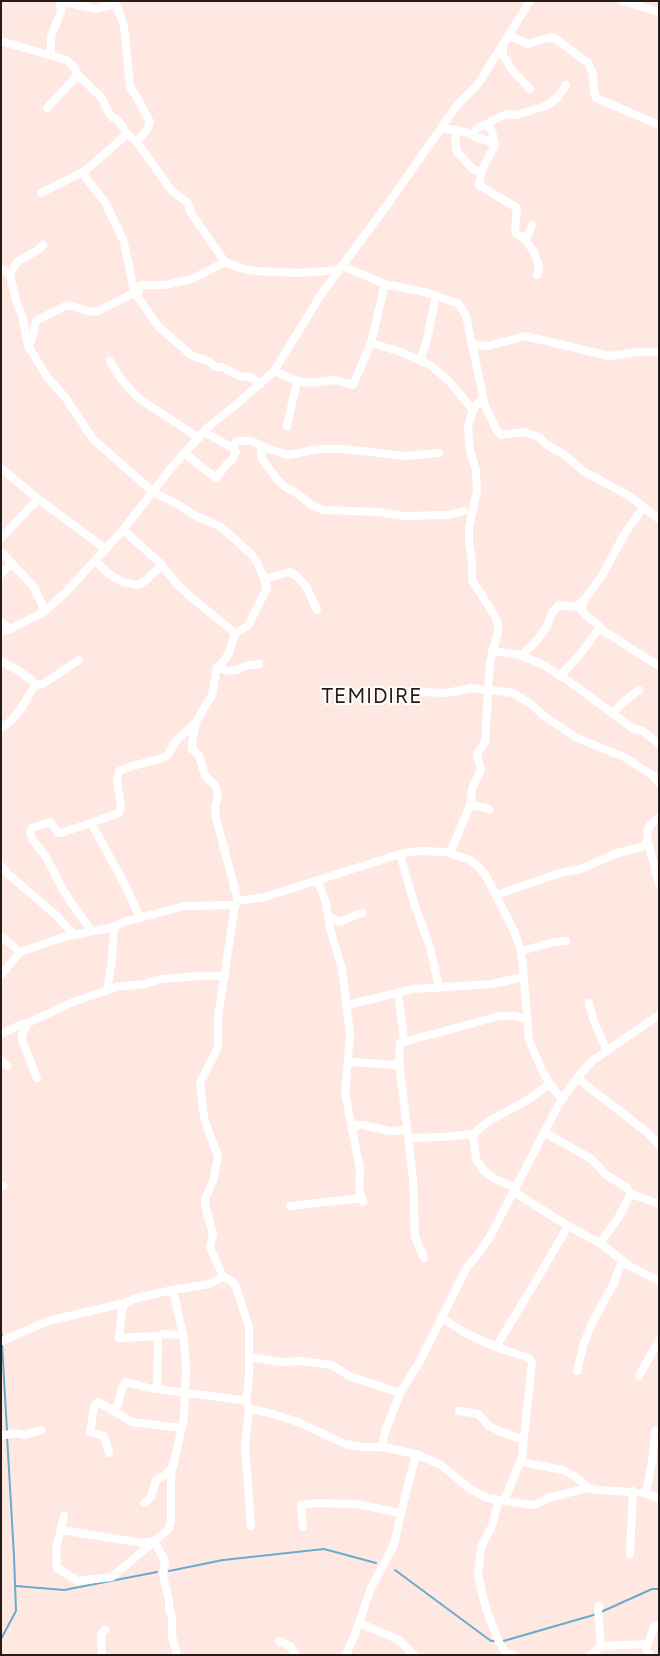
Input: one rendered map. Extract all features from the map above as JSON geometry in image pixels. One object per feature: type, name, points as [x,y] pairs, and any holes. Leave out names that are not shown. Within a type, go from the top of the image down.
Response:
[{"type":"street","points":[[51,55],[51,37],[60,10],[60,1],[96,8],[115,3],[124,26],[130,87],[150,122],[148,128],[137,142]]},
{"type":"street","points":[[1,622],[5,630],[44,612],[67,592],[123,530],[184,453],[201,435],[274,371],[322,293],[443,128],[458,104],[478,84],[510,36],[530,1]]},
{"type":"street","points":[[623,1],[659,12]]},
{"type":"street","points":[[510,36],[528,44],[551,37],[556,39],[588,63],[593,74],[596,98],[659,124]]},
{"type":"street","points":[[1,42],[51,55],[66,60],[73,66],[78,75],[101,97],[113,118],[118,120],[127,134],[137,142],[171,190],[188,203],[192,213],[225,262],[255,271],[299,273],[340,268],[385,284],[436,295],[459,304],[466,316],[485,406],[501,435],[524,432],[540,437],[547,445],[566,455],[583,471],[628,496],[659,518]]},
{"type":"street","points":[[503,46],[502,56],[530,89]]},
{"type":"street","points":[[47,108],[78,75]]},
{"type":"street","points":[[472,135],[476,128],[506,114],[516,115],[546,106],[558,97],[566,85]]},
{"type":"street","points":[[486,124],[492,131],[495,145],[482,170],[479,185],[517,208],[516,234],[524,238],[536,258],[538,266],[537,275]]},
{"type":"street","points":[[443,128],[456,129],[495,145]]},
{"type":"street","points":[[456,129],[457,152],[473,169],[477,171],[482,170]]},
{"type":"street","points":[[41,193],[85,171],[127,134]]},
{"type":"street","points":[[85,171],[86,178],[105,202],[124,242],[135,294],[158,326],[191,356],[208,361],[216,367],[239,376],[250,377],[261,384]]},
{"type":"street","points":[[524,238],[528,236],[532,225]]},
{"type":"street","points":[[43,246],[17,262],[10,274],[17,304],[22,315],[28,346],[48,378],[65,397],[92,439],[152,492],[179,505],[194,515],[222,527],[258,564],[267,588],[248,626],[235,633],[229,654],[217,666],[212,695],[196,722],[175,742],[167,756],[119,771],[117,781],[120,813],[58,833],[50,822],[32,828],[30,832],[32,838],[46,857],[63,890],[92,931]]},
{"type":"street","points":[[28,346],[32,339],[36,322],[68,305],[96,312],[135,294],[141,285],[165,285],[192,279],[225,262]]},
{"type":"street","points":[[1,269],[10,274]]},
{"type":"street","points":[[274,371],[297,382],[312,383],[334,380],[353,385],[371,343],[385,284]]},
{"type":"street","points":[[420,360],[426,344],[436,295]]},
{"type":"street","points":[[473,344],[488,346],[525,336],[609,356],[638,352],[659,352]]},
{"type":"street","points":[[371,343],[401,352],[430,365],[449,381],[474,410]]},
{"type":"street","points":[[110,362],[138,398],[201,435],[233,448],[236,452],[232,460],[216,478],[184,453]]},
{"type":"street","points":[[286,426],[297,382]]},
{"type":"street","points":[[450,853],[470,805],[472,789],[481,770],[477,754],[485,742],[492,651],[498,632],[495,616],[472,580],[472,561],[469,544],[469,528],[477,491],[476,470],[468,434],[469,421],[483,397]]},
{"type":"street","points":[[233,448],[233,445],[238,441],[252,441],[288,455],[318,449],[344,449],[405,456],[439,453]]},
{"type":"street","points":[[260,444],[262,459],[276,478],[285,487],[313,506],[323,510],[378,512],[404,516],[449,515],[464,511]]},
{"type":"street","points":[[1,468],[38,500],[106,549]]},
{"type":"street","points":[[1,538],[38,500]]},
{"type":"street","points":[[521,656],[539,638],[547,626],[552,613],[559,605],[576,607],[583,600],[602,574],[625,533],[644,507]]},
{"type":"street","points":[[123,530],[162,565],[177,584],[192,598],[235,633]]},
{"type":"street","points":[[1,552],[33,586],[44,612]]},
{"type":"street","points":[[95,561],[109,574],[122,582],[138,585],[162,565]]},
{"type":"street","points":[[1,574],[11,564]]},
{"type":"street","points":[[264,579],[290,572],[298,577],[307,588],[317,610]]},
{"type":"street","points":[[583,600],[582,612],[602,630],[659,666]]},
{"type":"street","points":[[560,676],[582,652],[600,627]]},
{"type":"street","points":[[492,651],[521,656],[542,664],[634,730],[643,731],[659,744]]},
{"type":"street","points":[[35,685],[43,684],[79,660]]},
{"type":"street","points":[[1,661],[19,671],[35,685]]},
{"type":"street","points":[[217,666],[230,671],[259,664]]},
{"type":"street","points":[[1,728],[11,721],[20,710],[35,685]]},
{"type":"street","points":[[418,692],[446,693],[472,688],[512,693],[576,738],[624,757],[652,775],[659,783]]},
{"type":"street","points":[[613,714],[622,703],[639,690]]},
{"type":"street","points":[[196,722],[192,749],[199,755],[205,776],[215,785],[218,794],[215,808],[216,818],[237,903],[218,1017],[218,1047],[200,1083],[204,1118],[218,1157],[213,1181],[205,1199],[213,1234],[210,1247],[222,1277],[232,1281],[236,1287],[249,1327],[246,1446],[251,1526]]},
{"type":"street","points":[[470,805],[489,810]]},
{"type":"street","points":[[659,818],[650,825],[647,831],[659,884]]},
{"type":"street","points":[[91,823],[124,883],[140,918]]},
{"type":"street","points":[[496,895],[560,872],[581,869],[617,853],[641,847],[648,841]]},
{"type":"street","points":[[1,975],[20,952],[74,935],[114,927],[123,922],[185,906],[237,903],[265,897],[400,854],[419,851],[450,853],[470,860],[479,867],[486,876],[514,931],[524,977],[529,1040],[550,1084],[562,1099]]},
{"type":"street","points":[[400,854],[414,904],[430,947],[439,988]]},
{"type":"street","points":[[1,866],[57,916],[74,935]]},
{"type":"street","points":[[290,1206],[362,1200],[359,1188],[360,1169],[345,1094],[350,1034],[342,969],[330,928],[326,903],[318,881]]},
{"type":"street","points":[[328,916],[339,922],[362,913]]},
{"type":"street","points":[[107,991],[114,927]]},
{"type":"street","points":[[1,936],[20,952]]},
{"type":"street","points":[[520,952],[566,941]]},
{"type":"street","points":[[1,1034],[73,1002],[118,987],[144,984],[161,979],[225,976]]},
{"type":"street","points":[[346,1004],[414,989],[491,984],[524,977]]},
{"type":"street","points":[[398,993],[404,1040]]},
{"type":"street","points":[[589,1003],[607,1051]]},
{"type":"street","points":[[382,1447],[385,1432],[400,1393],[420,1361],[467,1267],[479,1253],[515,1190],[562,1099],[592,1061],[659,1015]]},
{"type":"street","points":[[424,1258],[415,1237],[413,1179],[398,1048],[400,1042],[500,1016],[514,1016],[527,1019]]},
{"type":"street","points":[[28,1023],[22,1035],[22,1040],[37,1078]]},
{"type":"street","points":[[1,1060],[7,1066]]},
{"type":"street","points":[[348,1064],[354,1062],[394,1064],[400,1062]]},
{"type":"street","points":[[577,1078],[648,1134],[659,1145]]},
{"type":"street","points":[[352,1128],[357,1125],[363,1125],[408,1134],[443,1137],[472,1134],[489,1122],[526,1102],[550,1084]]},
{"type":"street","points":[[544,1132],[594,1160],[606,1175],[626,1187],[631,1194],[659,1204]]},
{"type":"street","points":[[472,1134],[476,1160],[484,1171],[568,1226],[600,1243],[622,1261],[659,1281]]},
{"type":"street","points":[[600,1243],[618,1218],[631,1194]]},
{"type":"street","points":[[496,1347],[568,1226]]},
{"type":"street","points":[[577,1371],[584,1343],[593,1321],[614,1283],[622,1261]]},
{"type":"street","points":[[2,1341],[48,1321],[126,1303],[136,1298],[209,1284],[222,1277]]},
{"type":"street","points":[[64,1516],[56,1550],[57,1568],[78,1581],[112,1576],[168,1528],[171,1520],[172,1468],[184,1418],[186,1368],[183,1333],[173,1290]]},
{"type":"street","points":[[126,1303],[122,1310],[119,1338],[183,1333]]},
{"type":"street","points":[[442,1318],[465,1333],[496,1347],[529,1358],[532,1363],[521,1462],[481,1547],[478,1576],[486,1609],[499,1642],[506,1653],[514,1655]]},
{"type":"street","points":[[157,1388],[158,1336]]},
{"type":"street","points":[[639,1376],[659,1340]]},
{"type":"street","points":[[248,1357],[281,1362],[302,1361],[332,1365],[348,1376],[400,1393]]},
{"type":"street","points":[[112,1409],[118,1405],[122,1387],[126,1382],[248,1405],[298,1422],[345,1444],[382,1447],[416,1454],[441,1465],[470,1489],[487,1498],[537,1504],[548,1498],[588,1488],[646,1493],[659,1499]]},
{"type":"street","points":[[109,1454],[104,1436],[90,1432],[96,1403],[98,1402],[132,1422],[182,1428]]},
{"type":"street","points":[[459,1411],[478,1414],[489,1426],[524,1440]]},
{"type":"street","points":[[1,1436],[14,1433],[24,1435],[41,1430]]},
{"type":"street","points":[[646,1493],[655,1431]]},
{"type":"street","points":[[346,1655],[371,1588],[394,1545],[416,1454]]},
{"type":"street","points":[[521,1462],[564,1470],[576,1477],[588,1488]]},
{"type":"street","points":[[144,1503],[151,1497],[156,1480],[164,1476],[172,1468]]},
{"type":"street","points":[[630,1554],[633,1492]]},
{"type":"street","points":[[303,1527],[301,1505],[316,1503],[356,1504],[401,1513]]},
{"type":"street","points":[[61,1530],[143,1543],[154,1541]]},
{"type":"street","points":[[154,1541],[164,1556],[163,1575],[172,1617],[172,1636],[177,1655]]},
{"type":"street","points":[[599,1606],[596,1651],[648,1644]]},
{"type":"street","points":[[359,1623],[398,1640],[414,1655]]},
{"type":"street","points":[[650,1655],[646,1649],[654,1627],[659,1625]]},
{"type":"street","points":[[102,1655],[101,1634],[105,1630]]},
{"type":"street","points":[[279,1641],[290,1646],[296,1655]]},
{"type":"waterway","points":[[1,1331],[2,1339]]},
{"type":"waterway","points":[[2,1344],[7,1431]]},
{"type":"waterway","points":[[1,1639],[16,1611],[7,1436]]},
{"type":"waterway","points":[[169,1571],[223,1560],[324,1549],[376,1563]]},
{"type":"waterway","points":[[395,1570],[491,1641],[496,1641]]},
{"type":"waterway","points":[[16,1586],[64,1590],[157,1572]]},
{"type":"waterway","points":[[601,1612],[652,1589],[659,1589]]},
{"type":"waterway","points":[[500,1642],[597,1614]]},
{"type":"district","name":"TEMIDIRE","points":[[372,697]]}]
